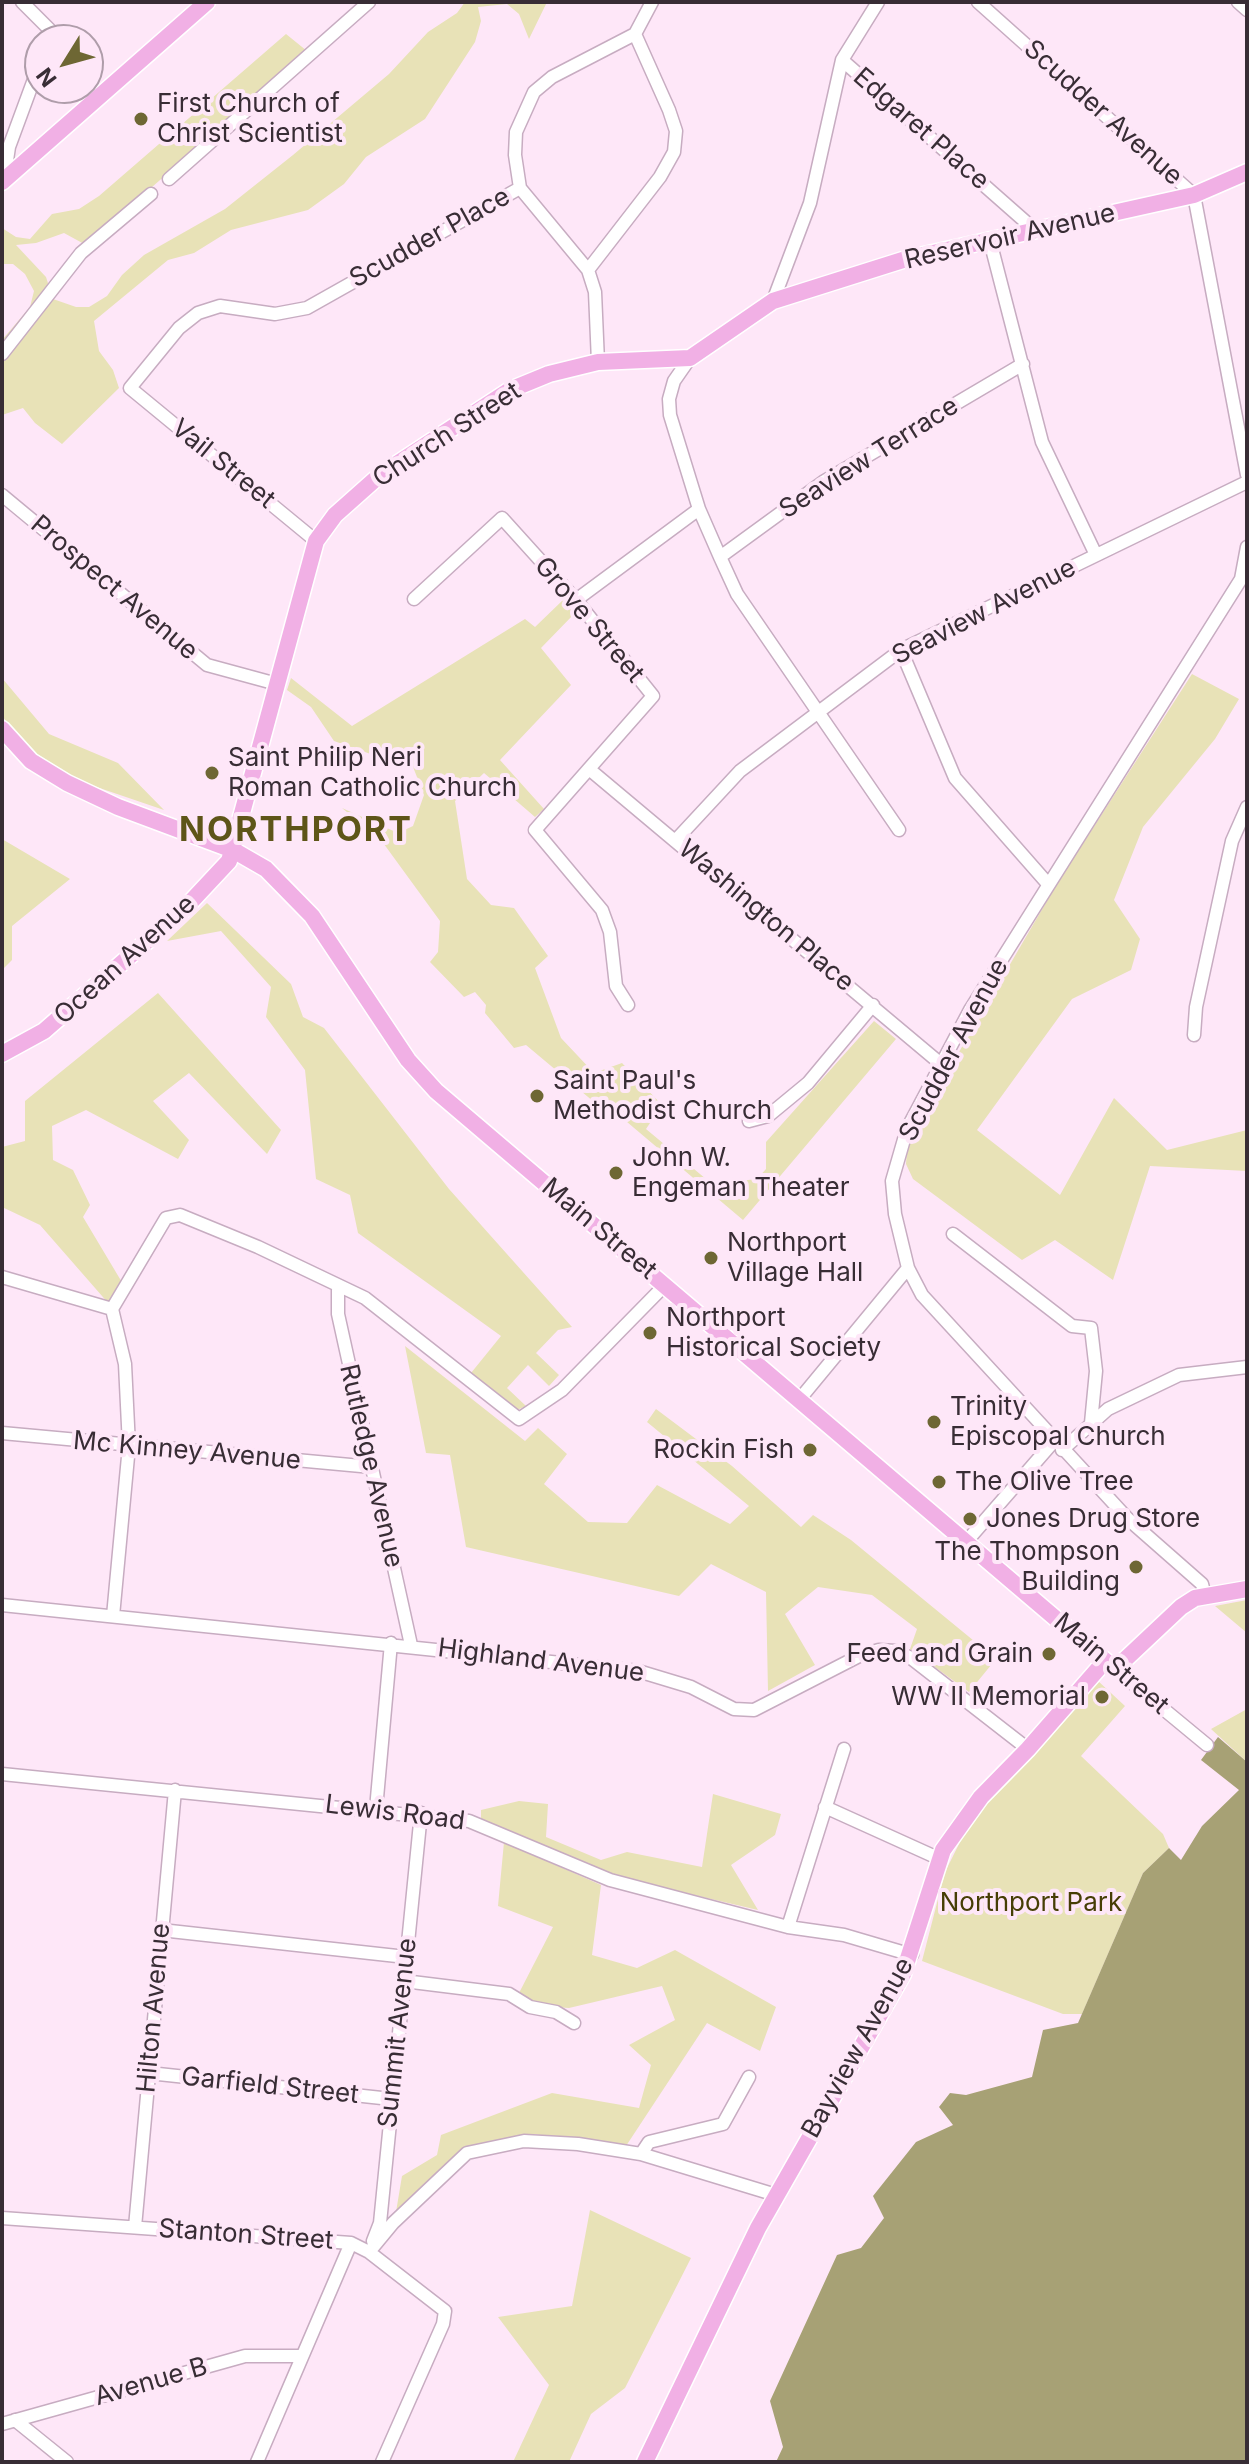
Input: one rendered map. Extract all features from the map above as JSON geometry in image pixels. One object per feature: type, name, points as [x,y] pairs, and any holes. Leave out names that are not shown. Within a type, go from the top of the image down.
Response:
[{"type":"main road","points":[[3,181],[207,2]]},
{"type":"main road","name":"Reservoir Avenue","points":[[773,301],[906,259],[1194,195],[1247,172]]},
{"type":"main road","points":[[690,358],[773,301]]},
{"type":"main road","name":"Church Street","points":[[233,850],[316,541],[335,515],[380,475],[510,390],[549,374],[598,362],[690,358]]},
{"type":"main road","name":"Main Street","points":[[2,729],[31,761],[86,793],[233,850],[266,869],[312,916],[422,1077],[1110,1665]]},
{"type":"main road","name":"Ocean Avenue","points":[[2,1054],[44,1031],[186,907],[229,861],[233,850]]},
{"type":"main road","name":"Bayview Avenue","points":[[645,2462],[776,2195],[912,1955],[940,1859],[981,1797],[1110,1665],[1167,1617],[1195,1598],[1247,1589]]},
{"type":"street","points":[[22,2],[39,24]]},
{"type":"street","points":[[169,179],[369,2]]},
{"type":"street","points":[[588,270],[660,177],[674,152],[676,131],[635,34],[652,2]]},
{"type":"street","points":[[773,301],[810,203],[842,60],[878,2]]},
{"type":"street","name":"Scudder Avenue","points":[[978,2],[1194,195],[1247,475]]},
{"type":"street","points":[[1238,2],[1247,10]]},
{"type":"street","name":"Scudder Place","points":[[130,388],[179,328],[198,313],[220,306],[275,314],[307,308],[520,188],[515,155],[516,132],[534,92],[552,77],[635,34]]},
{"type":"street","name":"Edgaret Place","points":[[842,60],[1036,231]]},
{"type":"street","points":[[3,181],[9,147],[25,104]]},
{"type":"street","points":[[520,188],[588,270],[595,292],[598,362]]},
{"type":"street","points":[[2,354],[81,253],[151,194]]},
{"type":"street","points":[[990,241],[1042,442],[1096,555]]},
{"type":"street","points":[[690,358],[674,381],[670,415],[699,509],[720,557],[737,594],[899,830]]},
{"type":"street","name":"Seaview Terrace","points":[[720,557],[823,482],[1023,364]]},
{"type":"street","name":"Vail Street","points":[[130,388],[316,541]]},
{"type":"street","name":"Seaview Avenue","points":[[675,841],[726,783],[816,711],[901,650],[1247,482]]},
{"type":"street","name":"Prospect Avenue","points":[[2,495],[207,665],[277,684]]},
{"type":"street","points":[[576,600],[699,509]]},
{"type":"street","name":"Grove Street","points":[[414,599],[502,518],[576,600],[653,696],[535,830],[602,910],[610,932],[616,986],[628,1005]]},
{"type":"street","name":"Scudder Avenue","points":[[1205,1596],[1202,1584],[1128,1519],[926,1301],[908,1268],[895,1214],[892,1181],[907,1129],[970,1010],[1241,579],[1247,547]]},
{"type":"street","points":[[901,650],[955,778],[1048,884]]},
{"type":"street","name":"Washington Place","points":[[589,769],[941,1064]]},
{"type":"street","points":[[1194,1035],[1196,1007],[1232,841],[1247,807]]},
{"type":"street","points":[[749,1121],[768,1116],[808,1083],[873,1005]]},
{"type":"street","points":[[113,1616],[129,1446],[125,1364],[112,1309],[166,1218],[180,1215],[365,1298],[519,1419],[562,1390],[665,1285]]},
{"type":"street","points":[[953,1234],[1072,1326],[1091,1328],[1096,1371],[1091,1423]]},
{"type":"street","points":[[799,1400],[908,1268]]},
{"type":"street","points":[[2,1277],[112,1309]]},
{"type":"street","name":"Rutledge Avenue","points":[[338,1286],[338,1314],[411,1645]]},
{"type":"street","points":[[966,1542],[1058,1445],[1108,1409],[1179,1375],[1247,1367]]},
{"type":"street","name":"Mc Kinney Avenue","points":[[2,1433],[372,1467]]},
{"type":"street","name":"Highland Avenue","points":[[2,1605],[411,1645],[638,1671],[691,1687],[734,1709],[754,1710],[859,1656],[879,1650],[896,1651],[911,1658],[1028,1749]]},
{"type":"street","points":[[376,1809],[391,1643]]},
{"type":"street","name":"Main Street","points":[[1110,1665],[1207,1745]]},
{"type":"street","points":[[788,1927],[844,1749]]},
{"type":"street","name":"Lewis Road","points":[[2,1774],[421,1813],[469,1821],[610,1880],[788,1927],[844,1935],[912,1955]]},
{"type":"street","name":"Hilton Avenue","points":[[135,2227],[175,1790]]},
{"type":"street","points":[[825,1807],[940,1859]]},
{"type":"street","name":"Summit Avenue","points":[[369,2252],[380,2223],[421,1813]]},
{"type":"street","points":[[161,1930],[406,1957]]},
{"type":"street","points":[[404,1981],[509,1994],[530,2007],[556,2012],[574,2023]]},
{"type":"street","name":"Garfield Street","points":[[149,2073],[391,2099]]},
{"type":"street","points":[[641,2154],[649,2142],[723,2124],[749,2077]]},
{"type":"street","name":"Stanton Street","points":[[2,2218],[351,2243],[369,2252],[393,2223],[467,2153],[524,2141],[578,2144],[641,2154],[776,2195]]},
{"type":"street","points":[[257,2462],[351,2243]]},
{"type":"street","points":[[369,2252],[445,2311],[443,2324],[382,2462]]},
{"type":"street","name":"Avenue B","points":[[2,2424],[245,2356],[302,2356]]},
{"type":"street","points":[[15,2420],[67,2462]]},
{"type":"green space","points":[[465,2],[547,2],[529,39],[519,14],[507,4],[478,7],[481,21],[475,42],[425,119],[366,157],[344,184],[308,210],[231,230],[194,253],[168,260],[94,321],[99,351],[113,370],[119,388],[62,444],[35,423],[23,408],[2,415],[2,340],[30,307],[34,291],[25,274],[13,264],[2,264],[2,228],[16,237],[30,239],[52,214],[79,209],[99,196],[286,34],[307,51],[86,245],[64,233],[36,243],[16,245],[46,277],[53,299],[76,307],[89,307],[107,296],[122,275],[144,255],[225,209],[293,155],[389,74],[428,32],[457,13]]},
{"type":"green space","points":[[563,600],[575,613],[541,648],[571,685],[500,760],[544,809],[535,817],[484,773],[455,801],[467,879],[491,905],[514,908],[548,956],[535,968],[561,1038],[594,1073],[622,1063],[662,1105],[646,1129],[712,1184],[757,1179],[766,1169],[766,1142],[874,1021],[896,1039],[743,1220],[614,1111],[594,1102],[526,1045],[514,1048],[485,1013],[486,1005],[475,992],[464,997],[430,962],[438,952],[440,921],[381,840],[342,808],[398,833],[413,826],[424,795],[406,749],[379,757],[334,741],[311,707],[287,690],[291,678],[352,726],[525,619],[535,627]]},
{"type":"green space","points":[[1192,674],[1239,699],[1215,739],[1143,827],[1114,900],[1140,939],[1131,970],[1072,999],[977,1130],[1060,1195],[1114,1098],[1167,1150],[1247,1130],[1247,1171],[1150,1166],[1113,1280],[1055,1240],[1022,1260],[913,1179],[906,1164],[907,1148],[913,1131],[1055,887]]},
{"type":"green space","points":[[2,678],[49,734],[118,763],[164,810],[76,780],[28,748],[2,716]]},
{"type":"green space","points":[[2,839],[70,879],[12,926],[12,960],[2,970]]},
{"type":"green space","points":[[207,903],[291,984],[303,1017],[324,1028],[449,1189],[572,1327],[558,1330],[536,1353],[559,1375],[549,1386],[528,1365],[507,1388],[526,1406],[517,1410],[471,1373],[501,1336],[358,1233],[350,1195],[316,1179],[305,1070],[266,1017],[271,987],[221,931],[167,941]]},
{"type":"green space","points":[[158,993],[281,1130],[267,1154],[189,1073],[153,1101],[189,1140],[178,1159],[86,1110],[52,1126],[53,1160],[73,1170],[90,1205],[83,1217],[123,1284],[109,1304],[40,1225],[2,1207],[2,1147],[25,1141],[25,1101]]},
{"type":"green space","points":[[405,1346],[525,1441],[538,1428],[567,1454],[544,1484],[588,1522],[627,1523],[657,1485],[730,1524],[749,1506],[647,1422],[656,1409],[732,1466],[801,1527],[813,1515],[851,1540],[996,1659],[969,1692],[910,1649],[917,1629],[872,1595],[818,1587],[785,1614],[815,1665],[768,1691],[766,1592],[711,1564],[679,1596],[466,1547],[450,1455],[426,1453]]},
{"type":"green space","points":[[1247,1600],[1247,1633],[1215,1606]]},
{"type":"green space","name":"Northport Park","points":[[1097,1680],[1125,1706],[1081,1756],[1163,1834],[1169,1848],[1143,1873],[1082,2014],[1063,2014],[922,1961],[945,1872],[969,1824]]},
{"type":"green space","points":[[1247,1709],[1247,1762],[1211,1729]]},
{"type":"green space","points":[[713,1794],[781,1814],[775,1835],[731,1865],[758,1910],[609,1875],[481,1819],[481,1810],[519,1801],[548,1804],[546,1837],[601,1860],[627,1852],[702,1867]]},
{"type":"green space","points":[[504,1842],[601,1885],[592,1955],[637,1968],[675,1950],[776,2007],[760,2051],[707,2023],[626,2146],[532,2134],[471,2147],[396,2212],[402,2176],[437,2155],[441,2135],[552,2093],[639,2108],[651,2065],[629,2045],[675,2020],[662,1986],[569,2008],[540,2006],[519,1993],[553,1927],[498,1906]]},
{"type":"green space","points":[[590,2210],[691,2258],[625,2388],[591,2414],[569,2462],[513,2462],[549,2385],[498,2317],[572,2306]]},
{"type":"shaded area","points":[[1218,1737],[1247,1762],[1247,2462],[776,2462],[783,2447],[770,2401],[837,2255],[861,2248],[884,2218],[873,2196],[916,2142],[953,2125],[939,2107],[950,2093],[966,2095],[1032,2077],[1043,2030],[1078,2023],[1143,1873],[1169,1848],[1181,1860],[1202,1826],[1239,1790],[1201,1760]]},
{"type":"place","name":"First Church of Christ Scientist","points":[[141,119]]},
{"type":"place","name":"Saint Philip Neri Roman Catholic Church","points":[[212,773]]},
{"type":"place","name":"Saint Paul's Methodist Church","points":[[537,1096]]},
{"type":"place","name":"John W. Engeman Theater","points":[[616,1173]]},
{"type":"place","name":"Northport Village Hall","points":[[711,1258]]},
{"type":"place","name":"Northport Historical Society","points":[[650,1333]]},
{"type":"place","name":"Trinity Episcopal Church","points":[[934,1422]]},
{"type":"place","name":"Rockin Fish","points":[[810,1450]]},
{"type":"place","name":"The Olive Tree","points":[[939,1482]]},
{"type":"place","name":"Jones Drug Store","points":[[970,1519]]},
{"type":"place","name":"The Thompson Building","points":[[1136,1567]]},
{"type":"place","name":"Feed and Grain","points":[[1049,1654]]},
{"type":"place","name":"WW II Memorial","points":[[1102,1697]]},
{"type":"district","name":"NORTHPORT","points":[[296,831]]}]
